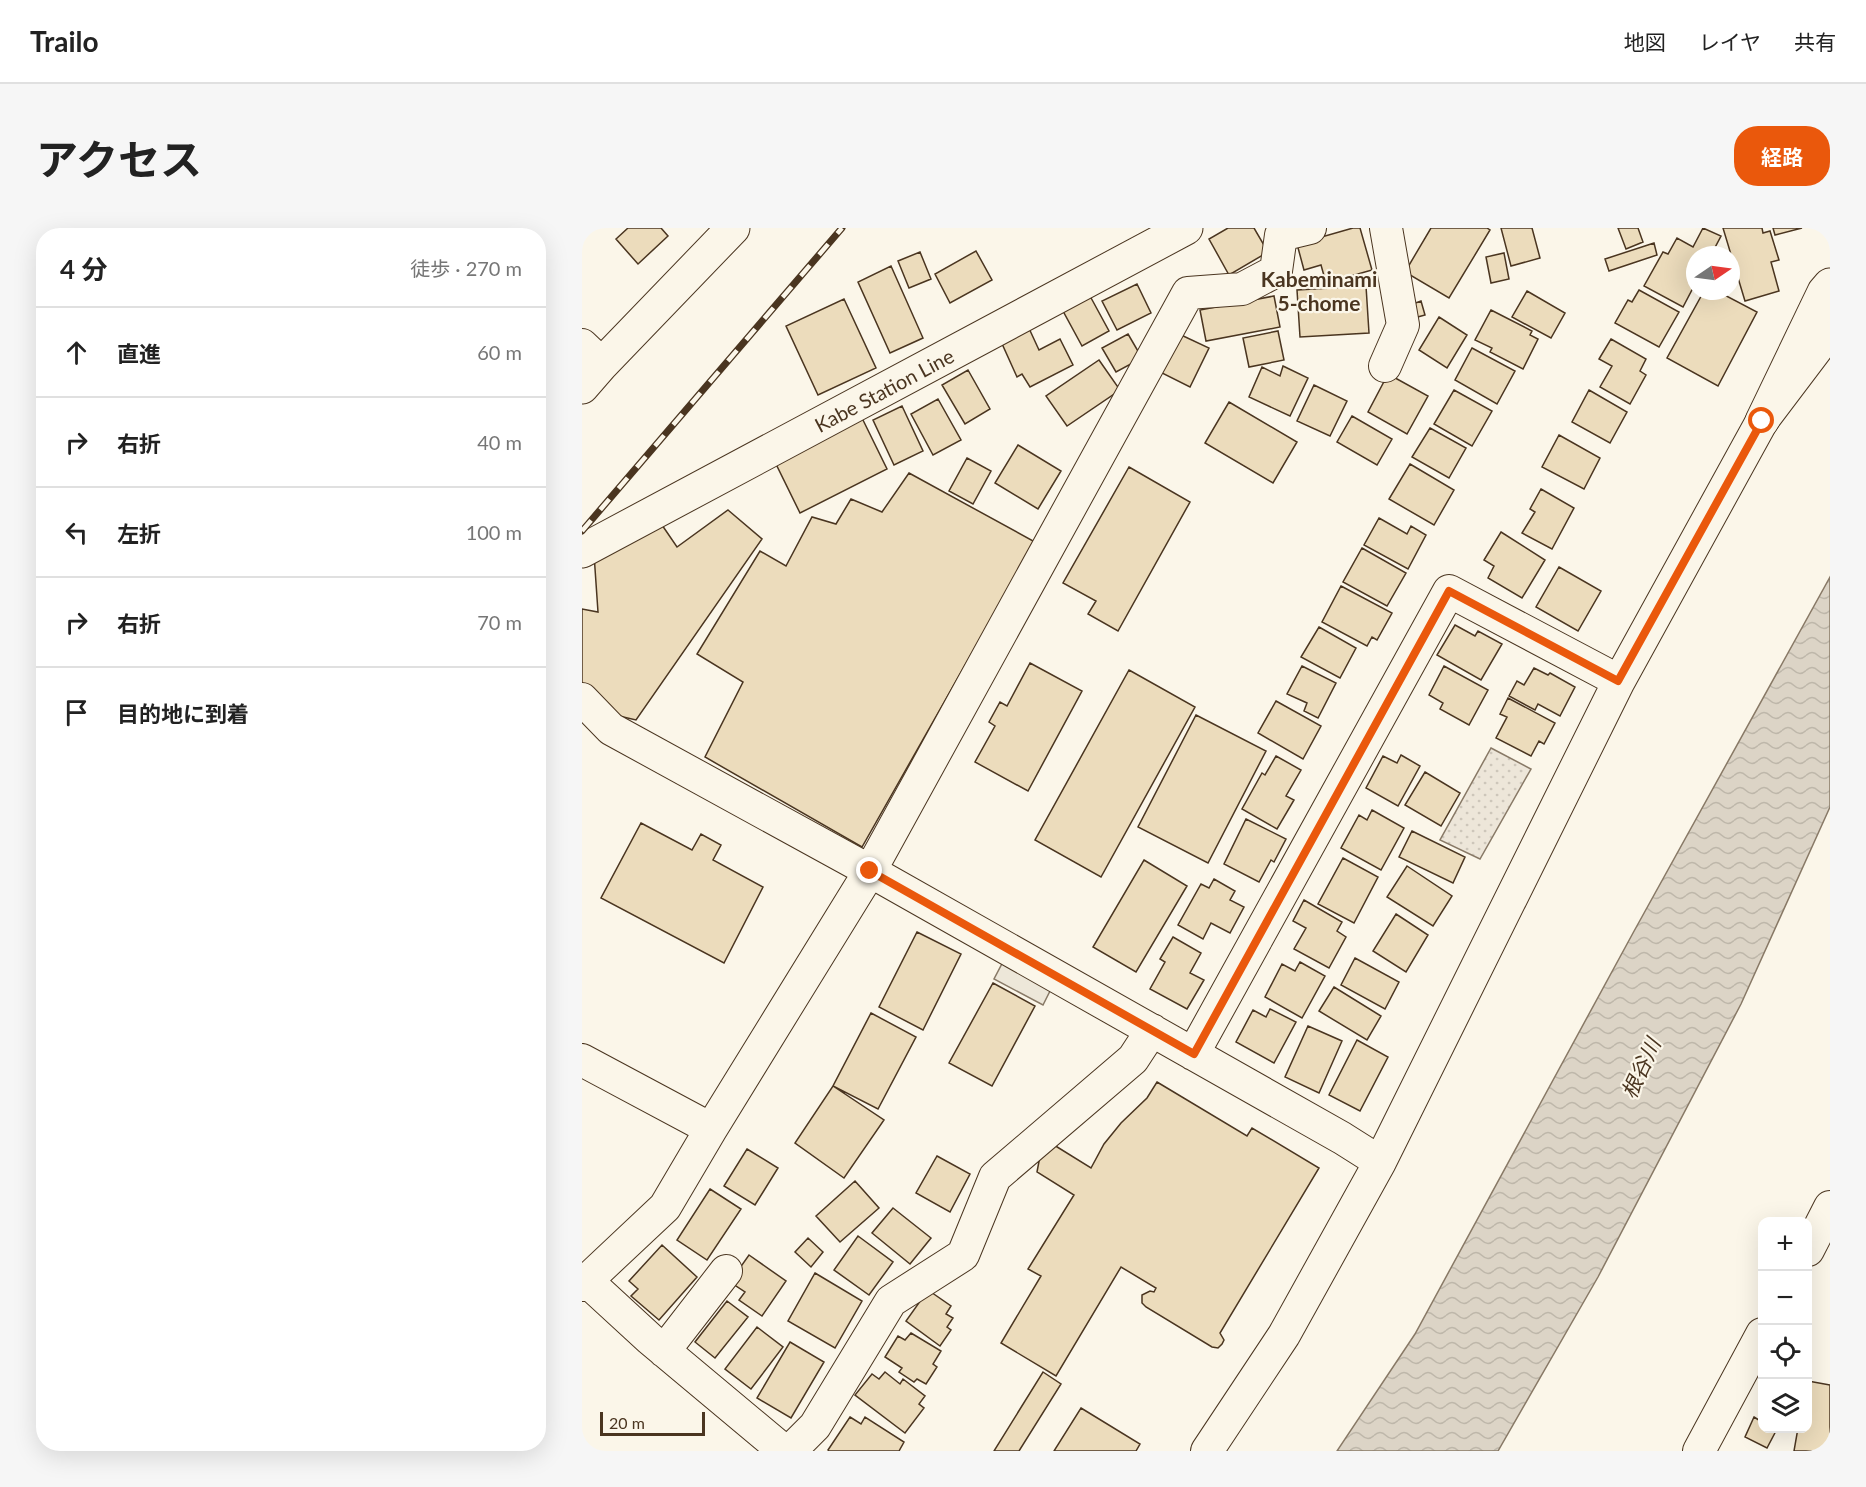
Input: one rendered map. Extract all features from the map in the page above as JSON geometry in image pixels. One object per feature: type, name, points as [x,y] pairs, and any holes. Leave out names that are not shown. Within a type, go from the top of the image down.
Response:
[{"type":"main road","points":[[589,366],[733,228]]},
{"type":"main road","name":"Kabe Station Line","points":[[582,551],[1186,228]]},
{"type":"main road","points":[[1762,421],[1824,292],[1830,285]]},
{"type":"street","points":[[784,1451],[584,1283],[665,1207],[870,871],[1188,293],[1242,289],[1276,271],[1281,235],[1310,228]]},
{"type":"street","points":[[1385,366],[1403,326],[1386,228]]},
{"type":"street","points":[[1207,1451],[1284,1335],[1380,1162],[1618,681],[1762,421],[1830,331]]},
{"type":"street","points":[[1194,1054],[1449,591],[1618,681]]},
{"type":"street","points":[[582,699],[611,729],[870,871],[1342,1138],[1380,1162]]},
{"type":"street","points":[[790,1451],[815,1426],[891,1300],[963,1255],[996,1177],[1133,1059],[1152,1030]]},
{"type":"street","points":[[582,1060],[711,1129]]},
{"type":"street","points":[[1812,1242],[1830,1207]]},
{"type":"street","points":[[664,1351],[726,1271]]},
{"type":"street","points":[[1699,1451],[1758,1341]]},
{"type":"shaded area","points":[[1491,748],[1531,769],[1480,859],[1440,840]]},
{"type":"shaded area","points":[[1005,958],[1054,983],[1043,1005],[994,979]]},
{"type":"water","name":"根谷川","points":[[1830,577],[1830,807],[1741,1004],[1598,1277],[1498,1451],[1337,1451],[1415,1334]]},
{"type":"building","points":[[628,228],[661,228],[668,236],[638,264],[616,239]]},
{"type":"building","points":[[1228,228],[1254,228],[1268,252],[1229,275],[1209,239]]},
{"type":"building","points":[[1360,228],[1372,270],[1326,283],[1321,265],[1304,270],[1297,244]]},
{"type":"building","points":[[1431,228],[1487,228],[1490,230],[1449,298],[1405,272]]},
{"type":"building","points":[[1501,228],[1532,228],[1540,258],[1511,266]]},
{"type":"building","points":[[1618,228],[1638,228],[1643,242],[1626,249]]},
{"type":"building","points":[[1703,228],[1721,236],[1716,246],[1694,246]]},
{"type":"building","points":[[1723,228],[1762,228],[1763,233],[1770,231],[1779,260],[1771,262],[1779,291],[1745,301],[1740,284],[1740,246],[1728,246]]},
{"type":"building","points":[[1773,228],[1802,228],[1775,235]]},
{"type":"building","points":[[1677,238],[1691,246],[1686,246],[1687,300],[1683,307],[1644,286],[1663,252],[1668,254]]},
{"type":"building","points":[[1654,243],[1657,255],[1609,271],[1605,259]]},
{"type":"building","points":[[976,251],[992,280],[950,303],[935,274]]},
{"type":"building","points":[[920,252],[931,279],[909,288],[898,261]]},
{"type":"building","points":[[1504,253],[1509,279],[1491,283],[1486,257]]},
{"type":"building","points":[[891,266],[923,338],[890,353],[858,282]]},
{"type":"building","points":[[1137,284],[1151,313],[1117,330],[1102,301]]},
{"type":"building","points":[[1366,286],[1369,333],[1300,337],[1297,290]]},
{"type":"building","points":[[1639,290],[1679,312],[1659,347],[1615,323],[1628,300],[1632,302]]},
{"type":"building","points":[[1527,291],[1565,313],[1551,338],[1512,317]]},
{"type":"building","points":[[1090,296],[1109,331],[1082,346],[1063,311]]},
{"type":"building","points":[[1274,296],[1280,327],[1206,341],[1200,310]]},
{"type":"building","points":[[844,299],[876,368],[818,395],[786,326]]},
{"type":"building","points":[[1699,300],[1734,300],[1757,312],[1718,386],[1667,358]]},
{"type":"building","points":[[1421,301],[1425,315],[1414,318],[1410,305]]},
{"type":"building","points":[[1491,310],[1532,331],[1530,335],[1538,339],[1523,369],[1490,352],[1492,348],[1475,340]]},
{"type":"building","points":[[1439,317],[1467,335],[1447,368],[1419,350]]},
{"type":"building","points":[[1027,324],[1039,350],[1060,339],[1073,365],[1030,387],[1022,374],[1017,377],[999,337]]},
{"type":"building","points":[[1278,331],[1284,360],[1249,367],[1243,338]]},
{"type":"building","points":[[1128,334],[1142,358],[1116,372],[1102,348]]},
{"type":"building","points":[[1179,334],[1209,348],[1190,387],[1160,372]]},
{"type":"building","points":[[1611,339],[1646,359],[1640,371],[1646,375],[1630,404],[1600,387],[1612,366],[1599,359]]},
{"type":"building","points":[[1472,348],[1515,371],[1497,404],[1455,380]]},
{"type":"building","points":[[1099,360],[1120,390],[1067,426],[1046,396]]},
{"type":"building","points":[[1283,366],[1308,378],[1290,416],[1249,397],[1262,367],[1280,376]]},
{"type":"building","points":[[968,370],[990,409],[965,424],[942,385]]},
{"type":"building","points":[[1388,374],[1428,396],[1407,434],[1368,412]]},
{"type":"building","points":[[1314,385],[1347,401],[1330,436],[1297,421]]},
{"type":"building","points":[[1454,390],[1492,411],[1472,446],[1434,424]]},
{"type":"building","points":[[1589,390],[1627,412],[1610,443],[1572,422]]},
{"type":"building","points":[[938,399],[961,440],[933,455],[911,414]]},
{"type":"building","points":[[1229,402],[1297,442],[1273,483],[1205,443]]},
{"type":"building","points":[[902,406],[923,451],[894,465],[873,420]]},
{"type":"building","points":[[1352,416],[1392,439],[1377,465],[1337,442]]},
{"type":"building","points":[[862,418],[887,469],[800,513],[775,462]]},
{"type":"building","points":[[1430,428],[1466,448],[1449,478],[1412,457]]},
{"type":"building","points":[[1559,435],[1600,458],[1584,489],[1542,467]]},
{"type":"building","points":[[1018,445],[1061,471],[1038,509],[995,483]]},
{"type":"building","points":[[967,458],[991,471],[973,504],[949,491]]},
{"type":"building","points":[[1410,464],[1454,490],[1434,525],[1389,499]]},
{"type":"building","points":[[1129,467],[1190,502],[1118,631],[1088,614],[1096,601],[1063,583]]},
{"type":"building","points":[[909,473],[1035,542],[862,847],[705,757],[743,682],[697,654],[760,551],[786,566],[812,517],[836,524],[851,499],[882,512]]},
{"type":"building","points":[[1541,489],[1574,508],[1552,549],[1522,533],[1535,512],[1530,509]]},
{"type":"building","points":[[728,510],[762,539],[636,720],[619,716],[582,683],[582,609],[598,612],[594,554],[662,525],[677,547]]},
{"type":"building","points":[[1379,518],[1407,534],[1411,526],[1426,535],[1408,569],[1364,545]]},
{"type":"building","points":[[1501,532],[1545,560],[1522,598],[1488,578],[1494,566],[1484,560]]},
{"type":"building","points":[[1362,548],[1406,573],[1387,606],[1343,582]]},
{"type":"building","points":[[1559,567],[1601,591],[1578,631],[1536,607]]},
{"type":"building","points":[[1341,586],[1392,613],[1377,640],[1372,637],[1367,646],[1322,622]]},
{"type":"building","points":[[1455,625],[1475,636],[1478,631],[1502,644],[1481,680],[1437,655]]},
{"type":"building","points":[[1319,627],[1356,648],[1340,678],[1301,657]]},
{"type":"building","points":[[1030,663],[1082,691],[1028,791],[975,762],[995,726],[989,722],[1000,702],[1007,706]]},
{"type":"building","points":[[1302,666],[1336,683],[1318,718],[1304,711],[1307,703],[1287,694]]},
{"type":"building","points":[[1444,666],[1488,690],[1469,725],[1440,709],[1443,703],[1429,695]]},
{"type":"building","points":[[1534,668],[1548,675],[1550,673],[1575,687],[1560,716],[1538,704],[1535,710],[1509,696],[1517,681],[1524,685]]},
{"type":"building","points":[[1129,670],[1195,707],[1101,877],[1035,840]]},
{"type":"building","points":[[1508,698],[1555,723],[1544,744],[1539,741],[1531,756],[1496,738],[1507,717],[1500,714]]},
{"type":"building","points":[[1276,701],[1321,726],[1303,759],[1258,733]]},
{"type":"building","points":[[1196,715],[1266,751],[1208,863],[1138,827]]},
{"type":"building","points":[[1401,755],[1420,766],[1398,806],[1366,788],[1383,756],[1397,763]]},
{"type":"building","points":[[1276,756],[1301,770],[1286,796],[1294,800],[1277,829],[1242,809],[1262,773],[1265,775]]},
{"type":"building","points":[[1425,772],[1460,793],[1441,826],[1405,805]]},
{"type":"building","points":[[1372,810],[1404,828],[1381,870],[1341,848],[1359,815],[1367,820]]},
{"type":"building","points":[[1246,819],[1286,839],[1274,862],[1271,860],[1259,882],[1224,864]]},
{"type":"building","points":[[641,823],[692,850],[701,834],[721,845],[713,860],[763,887],[724,963],[601,898]]},
{"type":"building","points":[[1412,831],[1465,857],[1453,883],[1399,857]]},
{"type":"building","points":[[1343,858],[1378,877],[1354,923],[1318,904]]},
{"type":"building","points":[[1144,860],[1187,886],[1136,972],[1093,947]]},
{"type":"building","points":[[1407,866],[1452,896],[1433,926],[1387,897]]},
{"type":"building","points":[[1214,879],[1235,891],[1230,900],[1244,907],[1230,933],[1211,923],[1203,939],[1178,925],[1201,884],[1209,888]]},
{"type":"building","points":[[1304,900],[1342,922],[1337,931],[1346,937],[1329,968],[1294,949],[1306,928],[1293,921]]},
{"type":"building","points":[[1396,914],[1428,935],[1406,972],[1373,951]]},
{"type":"building","points":[[917,932],[961,954],[923,1030],[879,1007]]},
{"type":"building","points":[[1173,937],[1201,953],[1190,973],[1204,980],[1187,1009],[1150,989],[1165,962],[1160,959]]},
{"type":"building","points":[[1355,958],[1399,982],[1385,1009],[1341,985]]},
{"type":"building","points":[[1300,962],[1325,976],[1302,1018],[1265,997],[1282,964],[1295,971]]},
{"type":"building","points":[[993,983],[1035,1006],[992,1086],[949,1063]]},
{"type":"building","points":[[1334,987],[1381,1016],[1367,1040],[1319,1011]]},
{"type":"building","points":[[1270,1009],[1296,1022],[1274,1063],[1236,1042],[1253,1010],[1266,1017]]},
{"type":"building","points":[[871,1013],[916,1037],[878,1109],[833,1086]]},
{"type":"building","points":[[1308,1026],[1342,1041],[1319,1093],[1285,1077]]},
{"type":"building","points":[[1357,1040],[1388,1057],[1360,1111],[1329,1095]]},
{"type":"building","points":[[1157,1082],[1247,1136],[1252,1128],[1319,1168],[1220,1333],[1224,1340],[1218,1348],[1212,1347],[1146,1307],[1142,1303],[1142,1295],[1150,1291],[1154,1292],[1156,1288],[1121,1267],[1056,1376],[1001,1343],[1041,1276],[1028,1269],[1074,1195],[1037,1172],[1040,1156],[1054,1145],[1091,1168],[1104,1144],[1121,1123],[1147,1098]]},
{"type":"building","points":[[833,1086],[884,1120],[844,1178],[795,1143]]},
{"type":"building","points":[[747,1149],[778,1168],[755,1205],[724,1186]]},
{"type":"building","points":[[937,1156],[970,1174],[950,1212],[916,1193]]},
{"type":"building","points":[[855,1181],[879,1208],[840,1242],[816,1216]]},
{"type":"building","points":[[710,1189],[741,1209],[707,1260],[677,1240]]},
{"type":"building","points":[[893,1208],[931,1238],[910,1264],[872,1233]]},
{"type":"building","points":[[858,1236],[893,1262],[869,1295],[834,1270]]},
{"type":"building","points":[[808,1238],[823,1252],[811,1267],[795,1252]]},
{"type":"building","points":[[662,1245],[697,1277],[659,1320],[631,1296],[638,1289],[629,1281]]},
{"type":"building","points":[[749,1255],[786,1281],[762,1316],[739,1300],[745,1292],[730,1282]]},
{"type":"building","points":[[815,1273],[862,1301],[835,1348],[788,1321]]},
{"type":"building","points":[[928,1290],[951,1306],[946,1314],[953,1318],[947,1327],[951,1330],[940,1346],[906,1321]]},
{"type":"building","points":[[727,1301],[748,1317],[715,1358],[695,1342]]},
{"type":"building","points":[[757,1327],[783,1347],[751,1389],[725,1369]]},
{"type":"building","points":[[911,1333],[941,1351],[933,1364],[937,1367],[926,1384],[917,1379],[914,1382],[899,1372],[902,1368],[885,1357],[898,1336],[905,1340]]},
{"type":"building","points":[[790,1342],[824,1362],[791,1418],[757,1398]]},
{"type":"building","points":[[885,1372],[900,1384],[903,1379],[925,1396],[919,1404],[924,1408],[905,1433],[855,1395],[872,1374],[879,1379]]},
{"type":"building","points":[[1043,1372],[1061,1384],[1019,1451],[994,1451]]},
{"type":"building","points":[[1812,1382],[1830,1385],[1830,1451],[1794,1451],[1797,1433],[1812,1433]]},
{"type":"building","points":[[1081,1408],[1140,1444],[1136,1451],[1054,1451]]},
{"type":"building","points":[[850,1417],[861,1424],[865,1417],[904,1442],[899,1451],[829,1451]]},
{"type":"building","points":[[1754,1417],[1758,1420],[1758,1433],[1775,1433],[1767,1448],[1745,1437]]},
{"type":"railway","points":[[582,531],[842,228]]},
{"type":"district","name":"Kabeminami 5-chome","points":[[1319,290]]},
{"type":"route","points":[[870,871],[1194,1054],[1449,591],[1618,681],[1762,421]]}]
